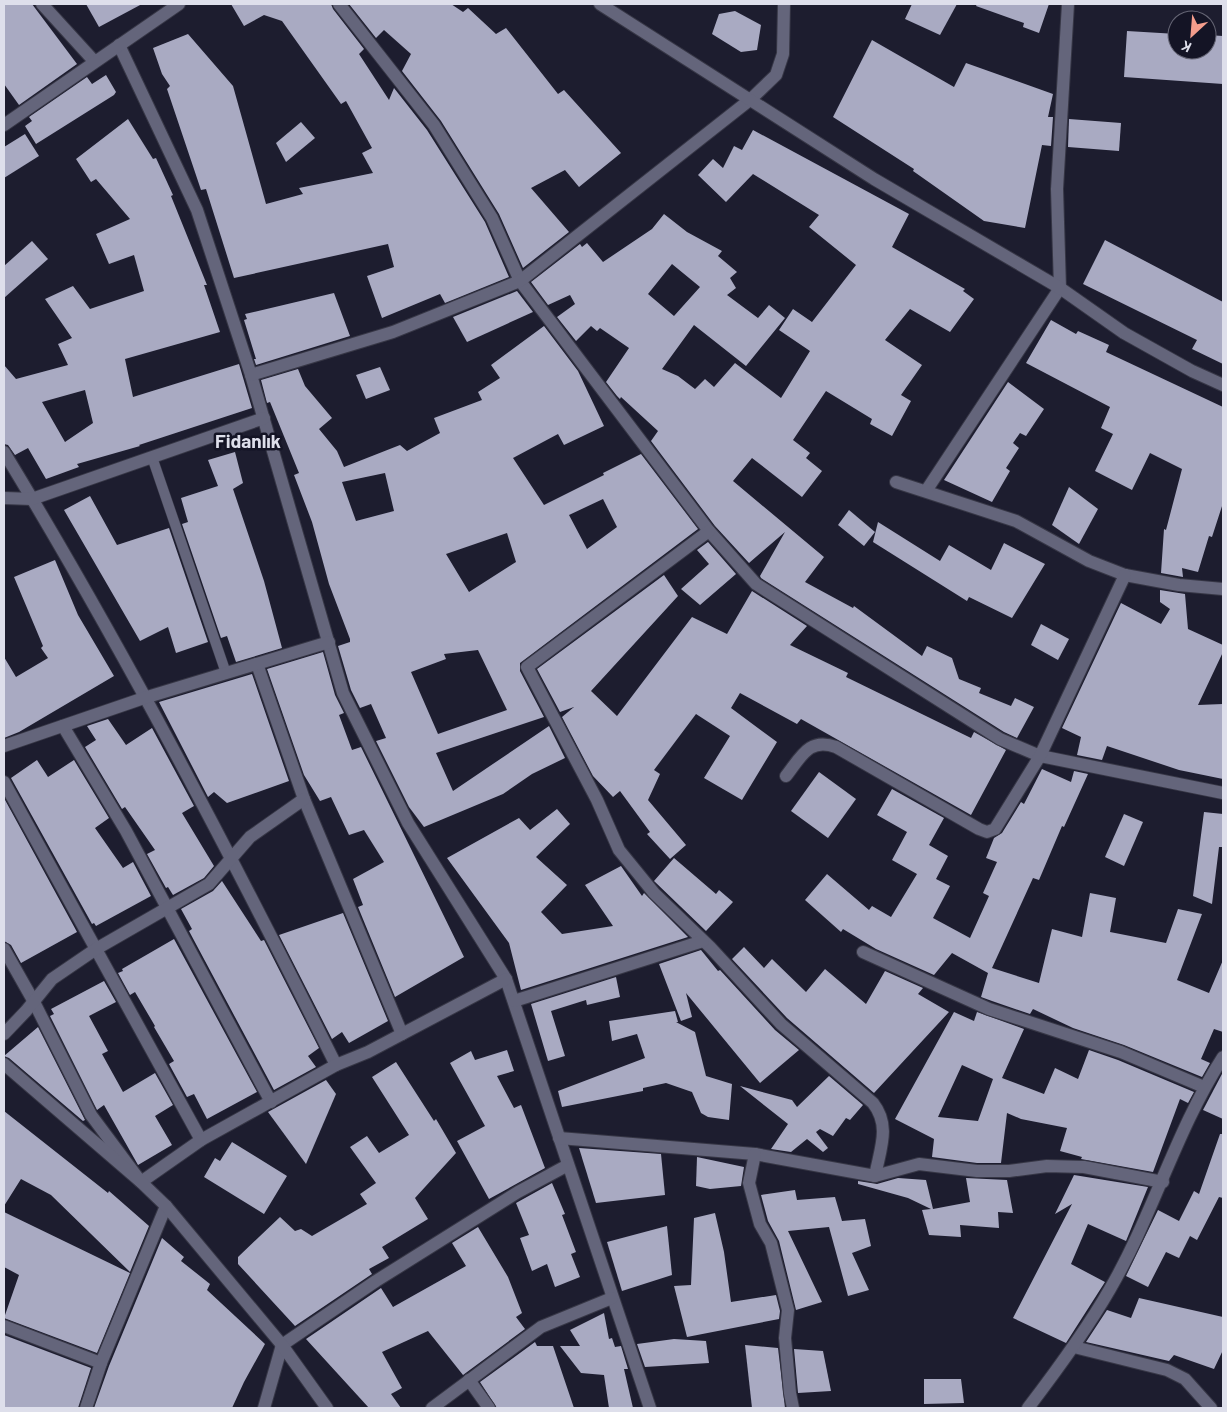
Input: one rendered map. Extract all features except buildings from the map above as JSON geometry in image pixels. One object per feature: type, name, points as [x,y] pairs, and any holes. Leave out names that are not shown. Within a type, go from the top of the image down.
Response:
[{"type":"street","points":[[42,4],[94,61]]},
{"type":"street","points":[[4,125],[179,4]]},
{"type":"street","points":[[339,4],[434,125],[492,218],[520,281],[709,530],[756,584],[1000,739],[1040,756],[1223,793]]},
{"type":"street","points":[[600,4],[874,179],[1060,288],[1124,333],[1192,371],[1223,385]]},
{"type":"street","points":[[251,375],[394,332],[520,281],[751,99],[776,75],[782,54],[784,4]]},
{"type":"street","points":[[926,491],[1060,288],[1057,190],[1068,4]]},
{"type":"street","points":[[119,45],[197,210],[251,375],[344,693],[408,823],[506,979],[650,1408]]},
{"type":"street","points":[[4,498],[32,499],[264,418]]},
{"type":"street","points":[[4,452],[144,698],[232,858],[336,1065]]},
{"type":"street","points":[[896,482],[1016,521],[1089,561],[1125,575],[1179,585],[1223,589]]},
{"type":"street","points":[[709,530],[527,667],[598,800],[619,850],[654,893],[703,941],[781,1024],[873,1103],[882,1115],[884,1126],[875,1176]]},
{"type":"street","points":[[786,776],[810,747],[826,743],[979,829],[988,832],[995,829],[1000,824],[1040,756],[1125,575]]},
{"type":"street","points":[[4,746],[144,698],[329,642]]},
{"type":"street","points":[[257,664],[304,799],[402,1034]]},
{"type":"street","points":[[63,726],[126,831],[271,1102]]},
{"type":"street","points":[[4,782],[201,1140]]},
{"type":"street","points":[[6,1026],[34,1002],[52,979],[96,949],[210,884],[250,837],[304,799]]},
{"type":"street","points":[[514,1002],[703,941]]},
{"type":"street","points":[[4,949],[34,1002],[91,1115],[141,1182]]},
{"type":"street","points":[[863,952],[989,1009],[1121,1052],[1204,1088]]},
{"type":"street","points":[[141,1182],[201,1140],[336,1065],[368,1052],[506,979]]},
{"type":"street","points":[[1028,1408],[1074,1347],[1110,1289],[1163,1182],[1204,1088],[1223,1058]]},
{"type":"street","points":[[4,1064],[141,1182],[166,1206],[282,1345],[327,1408]]},
{"type":"street","points":[[559,1138],[755,1154],[875,1176],[919,1164],[977,1171],[1009,1171],[1046,1166],[1084,1167],[1163,1182]]},
{"type":"street","points":[[755,1154],[749,1183],[760,1224],[771,1243],[788,1310],[785,1338],[793,1408]]},
{"type":"street","points":[[264,1408],[282,1345],[376,1280],[518,1192],[568,1165]]},
{"type":"street","points":[[86,1408],[101,1363],[166,1206]]},
{"type":"street","points":[[432,1408],[540,1327],[612,1298]]},
{"type":"street","points":[[4,1326],[101,1363]]},
{"type":"street","points":[[1074,1347],[1167,1370],[1185,1380],[1212,1408]]},
{"type":"street","points":[[469,1380],[489,1408]]},
{"type":"lane","points":[[152,457],[226,673]]},
{"type":"district","name":"Fidanlık","points":[[248,441]]}]
